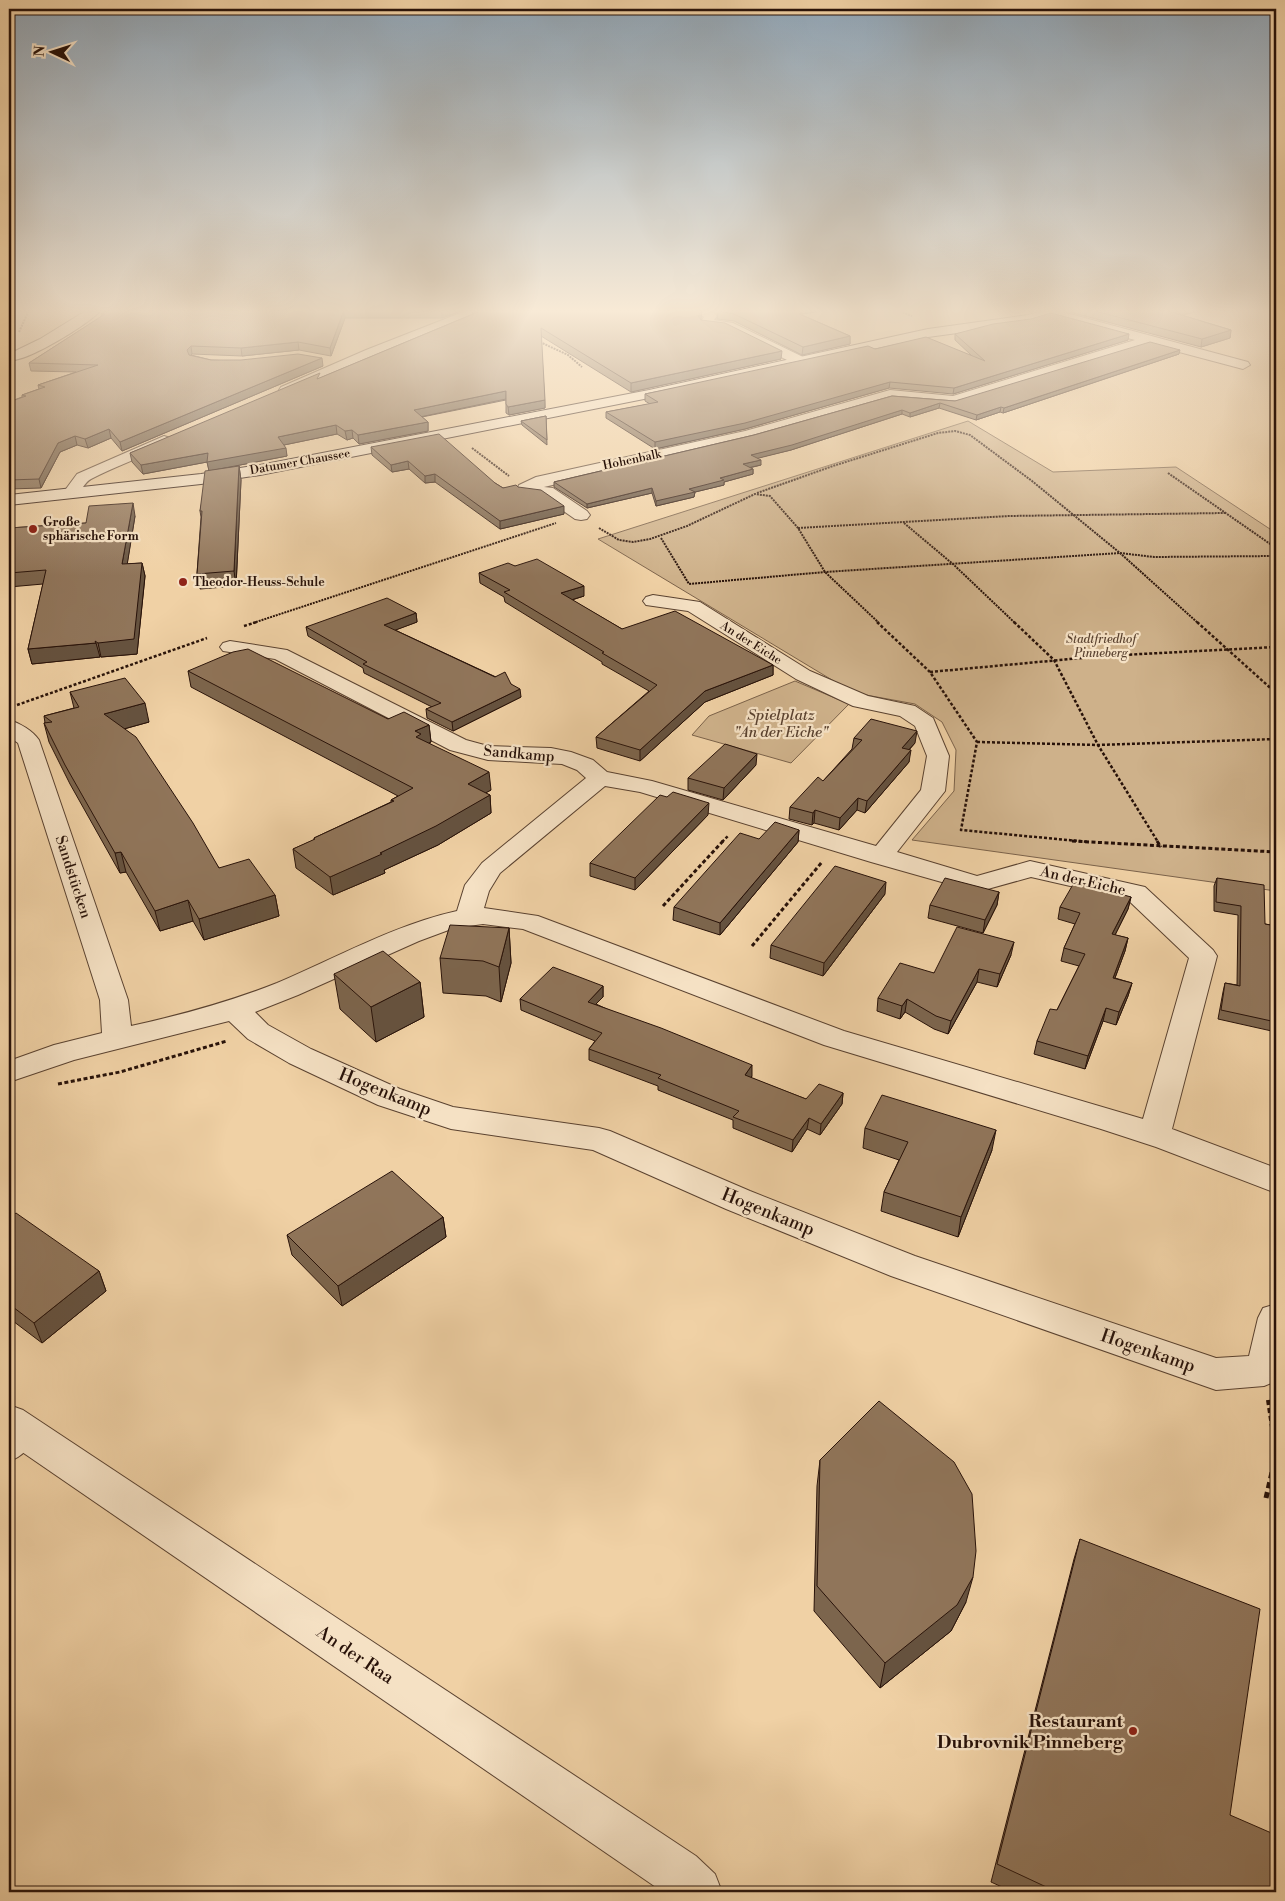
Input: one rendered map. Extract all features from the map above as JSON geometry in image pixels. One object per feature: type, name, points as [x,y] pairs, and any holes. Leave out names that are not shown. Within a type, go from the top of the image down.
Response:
[{"type":"street","name":"Datumer Chaussee","points":[[9,500],[200,479],[260,470],[625,399]]},
{"type":"street","name":"Hohenbalk","points":[[525,489],[542,481],[748,435],[874,399]]},
{"type":"street","name":"Hohenbalk","points":[[940,399],[958,399]]},
{"type":"street","points":[[71,493],[83,477],[178,435]]},
{"type":"street","points":[[525,489],[547,492],[581,515]]},
{"type":"street","name":"An der Eiche","points":[[654,602],[693,606],[803,675],[861,701],[907,711],[925,723],[938,756],[932,791],[880,857]]},
{"type":"street","name":"Sandkamp","points":[[221,642],[280,654],[458,745],[486,753],[543,754],[568,758],[584,764],[600,778]]},
{"type":"street","name":"Sandstücken","points":[[12,716],[28,740],[114,1000],[117,1038]]},
{"type":"street","points":[[470,917],[472,900],[478,883],[491,868],[600,778]]},
{"type":"street","name":"An der Eiche","points":[[600,778],[644,786],[977,884],[1030,868],[1136,893],[1203,956],[1155,1134]]},
{"type":"street","points":[[9,1072],[117,1038],[234,1009],[276,994],[439,924],[470,917],[499,918],[528,922],[834,1038],[1155,1134],[1226,1158],[1276,1181]]},
{"type":"street","name":"Hogenkamp","points":[[234,1009],[258,1032],[300,1056],[389,1097],[452,1118],[599,1139],[738,1200],[921,1272],[1216,1374],[1264,1370]]},
{"type":"street","points":[[1264,1370],[1276,1318]]},
{"type":"street","name":"An der Raa","points":[[15,1435],[679,1873],[697,1892]]},
{"type":"path","points":[[241,627],[581,515],[618,540],[636,543],[661,538],[755,494],[833,466],[931,435],[955,431],[970,435],[1032,481],[1071,515],[1120,553],[1276,693]]},
{"type":"path","points":[[453,433],[525,489]]},
{"type":"path","points":[[1168,473],[1276,548]]},
{"type":"path","points":[[755,494],[770,496],[798,528],[825,572],[930,672],[977,742],[961,830],[1018,837],[1161,847],[1276,852]]},
{"type":"path","points":[[798,528],[1009,516],[1226,513]]},
{"type":"path","points":[[904,523],[954,565],[1054,660],[1098,745],[1161,847]]},
{"type":"path","points":[[661,538],[690,584],[825,572],[1120,553],[1154,557],[1276,556]]},
{"type":"path","points":[[12,716],[221,642]]},
{"type":"path","points":[[930,672],[1054,660],[1228,648],[1276,647]]},
{"type":"path","points":[[977,742],[1098,745],[1276,739]]},
{"type":"path","points":[[663,906],[745,817]]},
{"type":"path","points":[[752,946],[837,844]]},
{"type":"path","points":[[55,1084],[120,1072],[258,1032]]},
{"type":"path","points":[[1264,1370],[1276,1454],[1266,1498]]},
{"type":"green space","name":"Stadtfriedhof Pinneberg","points":[[968,421],[1053,472],[1176,467],[1276,533],[1276,891],[912,840],[954,791],[956,750],[942,722],[915,704],[866,695],[837,683],[598,539]]},
{"type":"green space","name":"Spielplatz \"An der Eiche\"","points":[[795,681],[849,704],[791,763],[692,735],[709,716]]},
{"type":"building","points":[[18,399],[224,399],[120,442],[109,429],[85,439],[75,436],[58,443],[39,479],[9,480],[9,402]]},
{"type":"building","points":[[259,399],[469,399],[414,410],[428,422],[358,435],[352,430],[345,431],[336,425],[278,437],[286,448],[207,462],[208,453],[141,465],[130,453]]},
{"type":"building","points":[[506,399],[545,399],[508,407]]},
{"type":"building","points":[[653,399],[831,399],[745,423],[655,442],[606,412],[658,402]]},
{"type":"building","points":[[882,399],[955,401],[963,399],[1032,399],[977,415],[940,403],[910,413],[902,410],[792,445],[751,455],[761,460],[743,464],[753,469],[720,478],[724,480],[689,489],[695,492],[656,501],[652,488],[587,504],[554,482],[754,435]]},
{"type":"building","points":[[546,416],[547,440],[521,421]]},
{"type":"building","points":[[439,434],[503,488],[516,485],[518,487],[541,490],[564,506],[500,521],[435,474],[425,476],[408,461],[391,465],[371,447]]},
{"type":"building","points":[[239,466],[234,571],[197,574],[202,511],[200,511],[205,471]]},
{"type":"building","points":[[133,503],[122,564],[142,563],[134,639],[98,643],[95,641],[96,643],[28,649],[46,570],[9,573],[9,528],[86,523],[89,506]]},
{"type":"building","points":[[537,559],[584,586],[561,593],[622,629],[675,611],[773,665],[705,691],[640,750],[596,737],[657,685],[504,592],[510,590],[479,573],[508,563],[515,566]]},
{"type":"building","points":[[387,598],[416,613],[384,625],[495,677],[505,672],[511,684],[520,689],[452,722],[426,709],[441,703],[363,664],[367,662],[306,627]]},
{"type":"building","points":[[248,649],[388,719],[404,712],[429,725],[415,731],[421,734],[416,737],[489,772],[468,784],[490,795],[436,826],[380,853],[382,854],[330,877],[293,849],[394,801],[391,800],[413,788],[188,671],[233,652]]},
{"type":"building","points":[[125,678],[145,703],[104,714],[136,737],[193,823],[219,868],[249,859],[275,895],[199,919],[188,900],[155,911],[121,852],[115,853],[65,765],[44,723],[52,722],[44,716],[79,707],[70,692]]},
{"type":"building","points":[[871,719],[917,731],[902,748],[911,750],[867,801],[858,798],[840,818],[815,810],[813,813],[790,807],[818,777],[823,781],[862,740],[854,738]]},
{"type":"building","points":[[725,744],[757,754],[724,788],[688,778]]},
{"type":"building","points":[[673,792],[709,803],[635,878],[590,863],[660,795],[667,797]]},
{"type":"building","points":[[775,822],[799,830],[720,923],[674,907],[740,833],[759,839]]},
{"type":"building","points":[[835,866],[886,882],[824,963],[771,945]]},
{"type":"building","points":[[945,878],[999,892],[985,920],[930,905]]},
{"type":"building","points":[[1217,878],[1264,885],[1265,924],[1276,926],[1276,1022],[1221,1010],[1225,983],[1240,986],[1241,906],[1216,902]]},
{"type":"building","points":[[1075,881],[1131,897],[1112,934],[1128,938],[1113,978],[1132,983],[1119,1012],[1106,1008],[1088,1056],[1037,1041],[1050,1009],[1057,1010],[1085,954],[1064,948],[1080,913],[1060,907]]},
{"type":"building","points":[[450,925],[509,928],[499,967],[483,961],[440,958]]},
{"type":"building","points":[[957,927],[1014,942],[1000,974],[979,969],[951,1021],[936,1016],[907,999],[902,1006],[878,998],[900,963],[934,973]]},
{"type":"building","points":[[383,951],[420,982],[371,1007],[334,974]]},
{"type":"building","points":[[553,967],[603,986],[588,1002],[661,1028],[752,1065],[745,1075],[806,1099],[819,1084],[843,1093],[821,1124],[809,1118],[793,1140],[733,1117],[739,1111],[658,1078],[661,1075],[589,1049],[602,1033],[520,999]]},
{"type":"building","points":[[882,1095],[996,1130],[961,1217],[884,1192],[908,1142],[865,1128]]},
{"type":"building","points":[[392,1171],[443,1217],[338,1286],[287,1235]]},
{"type":"building","points":[[16,1213],[99,1271],[34,1323],[9,1304],[9,1218]]},
{"type":"building","points":[[879,1401],[954,1462],[972,1494],[976,1551],[973,1577],[957,1605],[885,1663],[817,1586],[820,1460]]},
{"type":"building","name":"Restaurant Dubrovnik Pinneberg","points":[[1080,1539],[1260,1609],[1230,1815],[1276,1835],[1276,1892],[1057,1892],[997,1864]]},
{"type":"place","name":"Große sphärische Form","points":[[33,529]]},
{"type":"place","name":"Theodor-Heuss-Schule","points":[[183,582]]},
{"type":"place","name":"Restaurant Dubrovnik Pinneberg","points":[[1133,1731]]}]
